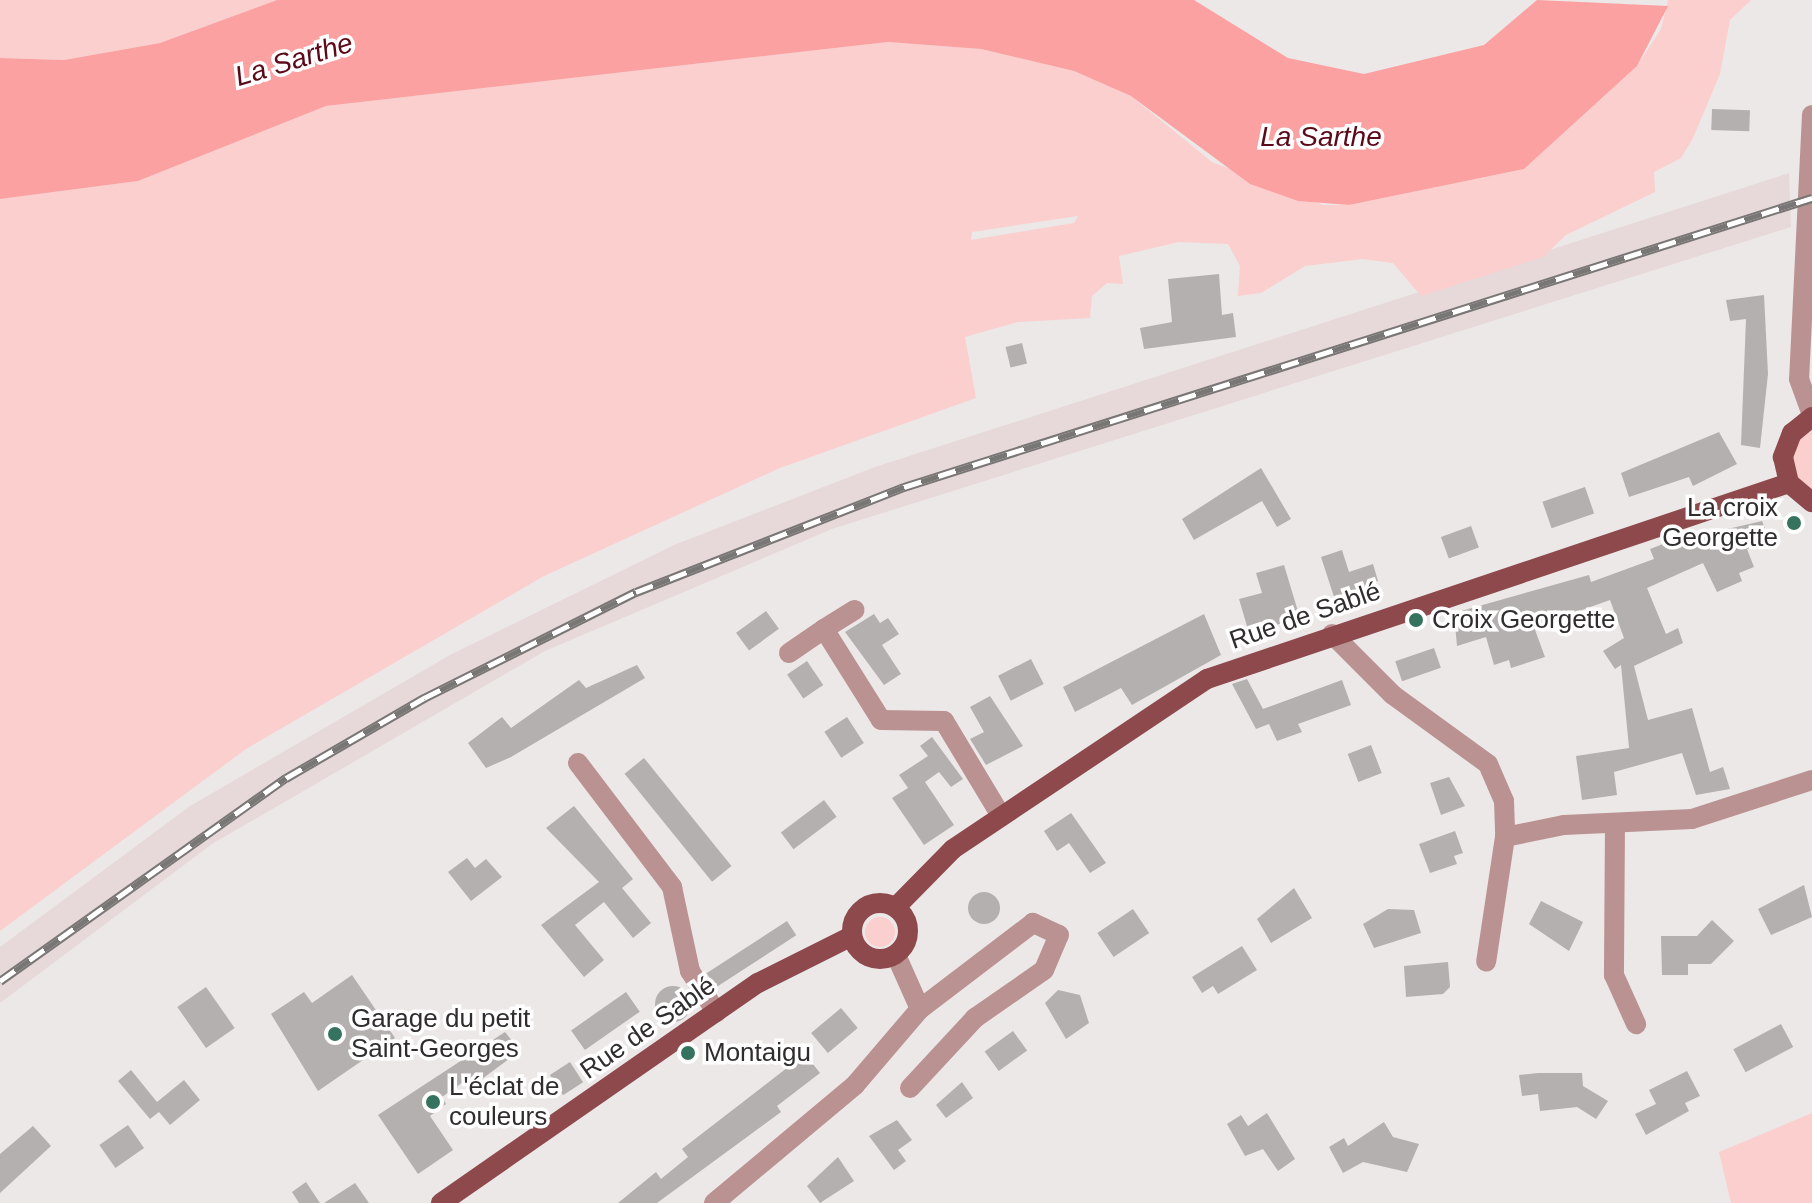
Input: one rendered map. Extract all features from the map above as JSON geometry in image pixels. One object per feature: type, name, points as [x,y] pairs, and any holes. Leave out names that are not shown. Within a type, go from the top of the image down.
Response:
[{"type":"main road","points":[[1812,416],[1785,444],[1789,483],[1812,502]]},
{"type":"main road","name":"Rue de Sablé","points":[[896,907],[910,886],[1001,816],[1171,698],[1332,634],[1789,483]]},
{"type":"main road","points":[[878,902],[896,907],[909,931],[896,955],[869,957],[852,936],[860,910],[878,902]]},
{"type":"main road","name":"Rue de Sablé","points":[[441,1203],[716,1012],[852,936]]},
{"type":"street","points":[[1812,115],[1799,379],[1812,416]]},
{"type":"street","points":[[789,653],[854,610]]},
{"type":"street","points":[[824,629],[881,720],[944,721],[1001,816]]},
{"type":"street","points":[[1332,634],[1393,695],[1488,764],[1504,801],[1505,837],[1486,962]]},
{"type":"street","points":[[578,763],[672,887],[690,971],[716,1012]]},
{"type":"street","points":[[1505,837],[1615,823],[1692,819],[1812,780]]},
{"type":"street","points":[[1615,823],[1614,975],[1636,1024]]},
{"type":"street","points":[[714,1203],[855,1085],[920,1009],[1033,923],[1059,935],[1044,970],[975,1018],[910,1088]]},
{"type":"street","points":[[896,955],[920,1009]]},
{"type":"shaded area","points":[[0,0],[277,0],[160,43],[64,60],[0,58]]},
{"type":"shaded area","points":[[1668,0],[1751,0],[1730,20],[1720,74],[1693,138],[1681,158],[1654,172],[1655,192],[1566,235],[1543,257],[1421,296],[1393,263],[1363,259],[1305,266],[1261,293],[1238,296],[1240,266],[1228,244],[1179,242],[1119,256],[1123,284],[1107,283],[1092,296],[1090,318],[1018,322],[965,337],[976,398],[780,468],[544,576],[246,749],[0,931],[0,199],[138,181],[326,106],[888,42],[981,49],[1074,71],[1131,96],[1212,162],[1323,205],[1349,205],[1524,169],[1637,66],[1661,29]],"holes":[[[1078,216],[1074,223],[971,240],[972,232]]]},
{"type":"shaded area","points":[[1789,173],[1791,227],[832,529],[545,651],[212,844],[0,1003],[0,947],[190,806],[450,655],[674,545],[875,467]]},
{"type":"shaded area","points":[[1812,426],[1812,493],[1792,471],[1792,448]]},
{"type":"shaded area","points":[[880,917],[891,921],[895,932],[891,943],[880,947],[869,943],[865,932],[869,921]]},
{"type":"shaded area","points":[[1812,1113],[1812,1203],[1731,1203],[1719,1152]]},
{"type":"water","name":"La Sarthe","points":[[277,0],[1194,0],[1288,58],[1364,74],[1484,45],[1537,0],[1668,6],[1637,66],[1524,169],[1349,205],[1298,201],[1250,184],[1131,96],[1074,71],[981,49],[888,42],[326,106],[138,181],[0,199],[0,58],[64,60],[160,43]]},
{"type":"building","points":[[1712,109],[1750,110],[1749,131],[1711,130]]},
{"type":"building","points":[[1219,274],[1222,315],[1233,313],[1236,337],[1144,349],[1140,328],[1172,322],[1168,279]]},
{"type":"building","points":[[1764,295],[1768,374],[1760,448],[1741,445],[1746,319],[1730,321],[1726,300]]},
{"type":"building","points":[[1022,343],[1027,363],[1011,367],[1006,347]]},
{"type":"building","points":[[1719,432],[1737,464],[1693,486],[1689,477],[1629,497],[1621,473]]},
{"type":"building","points":[[1261,468],[1291,519],[1277,527],[1262,501],[1194,540],[1182,519]]},
{"type":"building","points":[[1585,487],[1594,513],[1552,528],[1542,502]]},
{"type":"building","points":[[1762,521],[1770,541],[1747,549],[1754,567],[1739,573],[1742,581],[1717,592],[1703,563],[1647,588],[1666,634],[1678,628],[1683,643],[1634,666],[1648,720],[1692,708],[1710,772],[1723,767],[1730,789],[1696,795],[1682,753],[1614,772],[1617,795],[1582,800],[1576,756],[1629,748],[1621,665],[1615,669],[1603,651],[1624,638],[1610,600],[1534,627],[1545,657],[1511,668],[1509,660],[1494,665],[1486,637],[1457,646],[1454,613],[1589,575],[1591,582],[1654,559],[1650,549],[1663,544]]},
{"type":"building","points":[[1471,526],[1479,548],[1449,559],[1441,537]]},
{"type":"building","points":[[1342,550],[1349,572],[1373,564],[1378,581],[1335,600],[1321,557]]},
{"type":"building","points":[[1284,565],[1300,618],[1249,633],[1239,599],[1262,593],[1256,573]]},
{"type":"building","points":[[766,611],[779,629],[749,651],[736,633]]},
{"type":"building","points":[[874,614],[880,623],[888,618],[899,634],[882,645],[901,674],[884,685],[845,632]]},
{"type":"building","points":[[1204,614],[1221,655],[1132,705],[1121,688],[1075,712],[1063,687]]},
{"type":"building","points":[[1434,648],[1441,668],[1402,681],[1395,661]]},
{"type":"building","points":[[1031,659],[1044,684],[1011,701],[998,676]]},
{"type":"building","points":[[807,661],[823,685],[803,698],[787,674]]},
{"type":"building","points":[[637,665],[645,678],[511,757],[486,768],[468,743],[502,717],[511,728],[579,680],[586,688]]},
{"type":"building","points":[[1247,679],[1263,709],[1342,680],[1351,705],[1298,724],[1302,732],[1277,741],[1269,724],[1256,729],[1232,684]]},
{"type":"building","points":[[990,696],[1023,746],[986,765],[970,739],[984,732],[970,707]]},
{"type":"building","points":[[847,717],[864,743],[841,758],[824,732]]},
{"type":"building","points":[[932,737],[963,779],[951,787],[939,772],[925,782],[954,825],[924,845],[892,798],[908,788],[899,775],[928,756],[920,746]]},
{"type":"building","points":[[1371,745],[1382,773],[1358,782],[1348,754]]},
{"type":"building","points":[[644,758],[731,866],[712,882],[625,774]]},
{"type":"building","points":[[1449,777],[1465,806],[1441,815],[1430,783]]},
{"type":"building","points":[[824,800],[837,817],[794,849],[781,832]]},
{"type":"building","points":[[574,806],[633,879],[622,888],[651,923],[633,938],[604,902],[575,925],[604,960],[584,977],[541,925],[599,882],[546,828]]},
{"type":"building","points":[[1071,813],[1106,863],[1090,873],[1069,843],[1057,851],[1044,831]]},
{"type":"building","points":[[1455,831],[1463,853],[1454,856],[1457,864],[1430,873],[1419,844]]},
{"type":"building","points":[[467,858],[475,868],[486,859],[502,877],[471,901],[448,872]]},
{"type":"building","points":[[1804,885],[1812,917],[1771,935],[1758,909]]},
{"type":"building","points":[[1294,888],[1312,918],[1271,943],[1257,919]]},
{"type":"building","points":[[984,892],[996,896],[1000,908],[996,920],[984,924],[972,920],[968,908],[972,896]]},
{"type":"building","points":[[1541,901],[1583,922],[1569,951],[1529,924]]},
{"type":"building","points":[[1133,909],[1149,933],[1114,957],[1097,933]]},
{"type":"building","points":[[1388,909],[1414,910],[1421,933],[1374,948],[1363,924]]},
{"type":"building","points":[[1712,920],[1734,941],[1711,964],[1688,964],[1688,975],[1662,975],[1661,936],[1697,936]]},
{"type":"building","points":[[787,921],[796,935],[716,988],[706,973]]},
{"type":"building","points":[[1242,946],[1257,970],[1218,994],[1213,986],[1202,993],[1192,977]]},
{"type":"building","points":[[1448,962],[1450,987],[1443,994],[1406,997],[1404,966]]},
{"type":"building","points":[[352,975],[395,1038],[318,1091],[271,1014],[304,992],[312,1003]]},
{"type":"building","points":[[673,986],[686,991],[691,1004],[686,1017],[673,1022],[660,1017],[655,1004],[660,991]]},
{"type":"building","points":[[206,987],[235,1028],[206,1048],[177,1007]]},
{"type":"building","points":[[1058,990],[1080,995],[1089,1023],[1066,1039],[1045,1003]]},
{"type":"building","points":[[626,992],[640,1012],[585,1050],[571,1030]]},
{"type":"building","points":[[841,1008],[858,1028],[828,1053],[811,1033]]},
{"type":"building","points":[[1781,1024],[1793,1047],[1746,1072],[1733,1049]]},
{"type":"building","points":[[1013,1031],[1027,1050],[999,1071],[985,1052]]},
{"type":"building","points":[[505,1032],[520,1051],[471,1087],[466,1080],[442,1097],[446,1104],[430,1116],[453,1150],[418,1174],[378,1115]]},
{"type":"building","points":[[805,1054],[820,1073],[777,1106],[781,1112],[657,1203],[618,1203],[656,1172],[661,1179],[688,1157],[682,1149]]},
{"type":"building","points":[[570,1062],[583,1082],[563,1095],[550,1075]]},
{"type":"building","points":[[131,1070],[157,1102],[184,1080],[200,1100],[170,1125],[159,1112],[150,1119],[118,1081]]},
{"type":"building","points":[[1687,1071],[1700,1096],[1685,1103],[1689,1111],[1646,1135],[1635,1114],[1656,1104],[1649,1090]]},
{"type":"building","points":[[1582,1073],[1583,1086],[1608,1101],[1596,1119],[1577,1107],[1540,1111],[1538,1094],[1522,1096],[1519,1075]]},
{"type":"building","points":[[962,1082],[973,1098],[946,1118],[936,1105]]},
{"type":"building","points":[[1267,1113],[1295,1159],[1278,1171],[1263,1149],[1245,1156],[1227,1124],[1241,1115],[1248,1126]]},
{"type":"building","points":[[897,1120],[912,1140],[898,1150],[906,1161],[894,1170],[869,1136]]},
{"type":"building","points":[[1384,1122],[1393,1137],[1419,1144],[1407,1172],[1363,1162],[1343,1173],[1329,1147],[1344,1138],[1348,1146]]},
{"type":"building","points":[[128,1125],[144,1148],[115,1168],[99,1145]]},
{"type":"building","points":[[33,1126],[51,1146],[0,1193],[0,1154]]},
{"type":"building","points":[[838,1157],[854,1181],[820,1203],[807,1186]]},
{"type":"building","points":[[306,1182],[320,1203],[299,1203],[292,1192]]},
{"type":"building","points":[[355,1183],[369,1203],[324,1203]]},
{"type":"railway","points":[[0,981],[286,778],[424,698],[636,592],[904,487],[1812,198]]},
{"type":"place","name":"La croix Georgette","points":[[1794,523]]},
{"type":"place","name":"Croix Georgette","points":[[1416,620]]},
{"type":"place","name":"Garage du petit Saint-Georges","points":[[335,1034]]},
{"type":"place","name":"Montaigu","points":[[688,1053]]},
{"type":"place","name":"L'éclat de couleurs","points":[[433,1102]]}]
